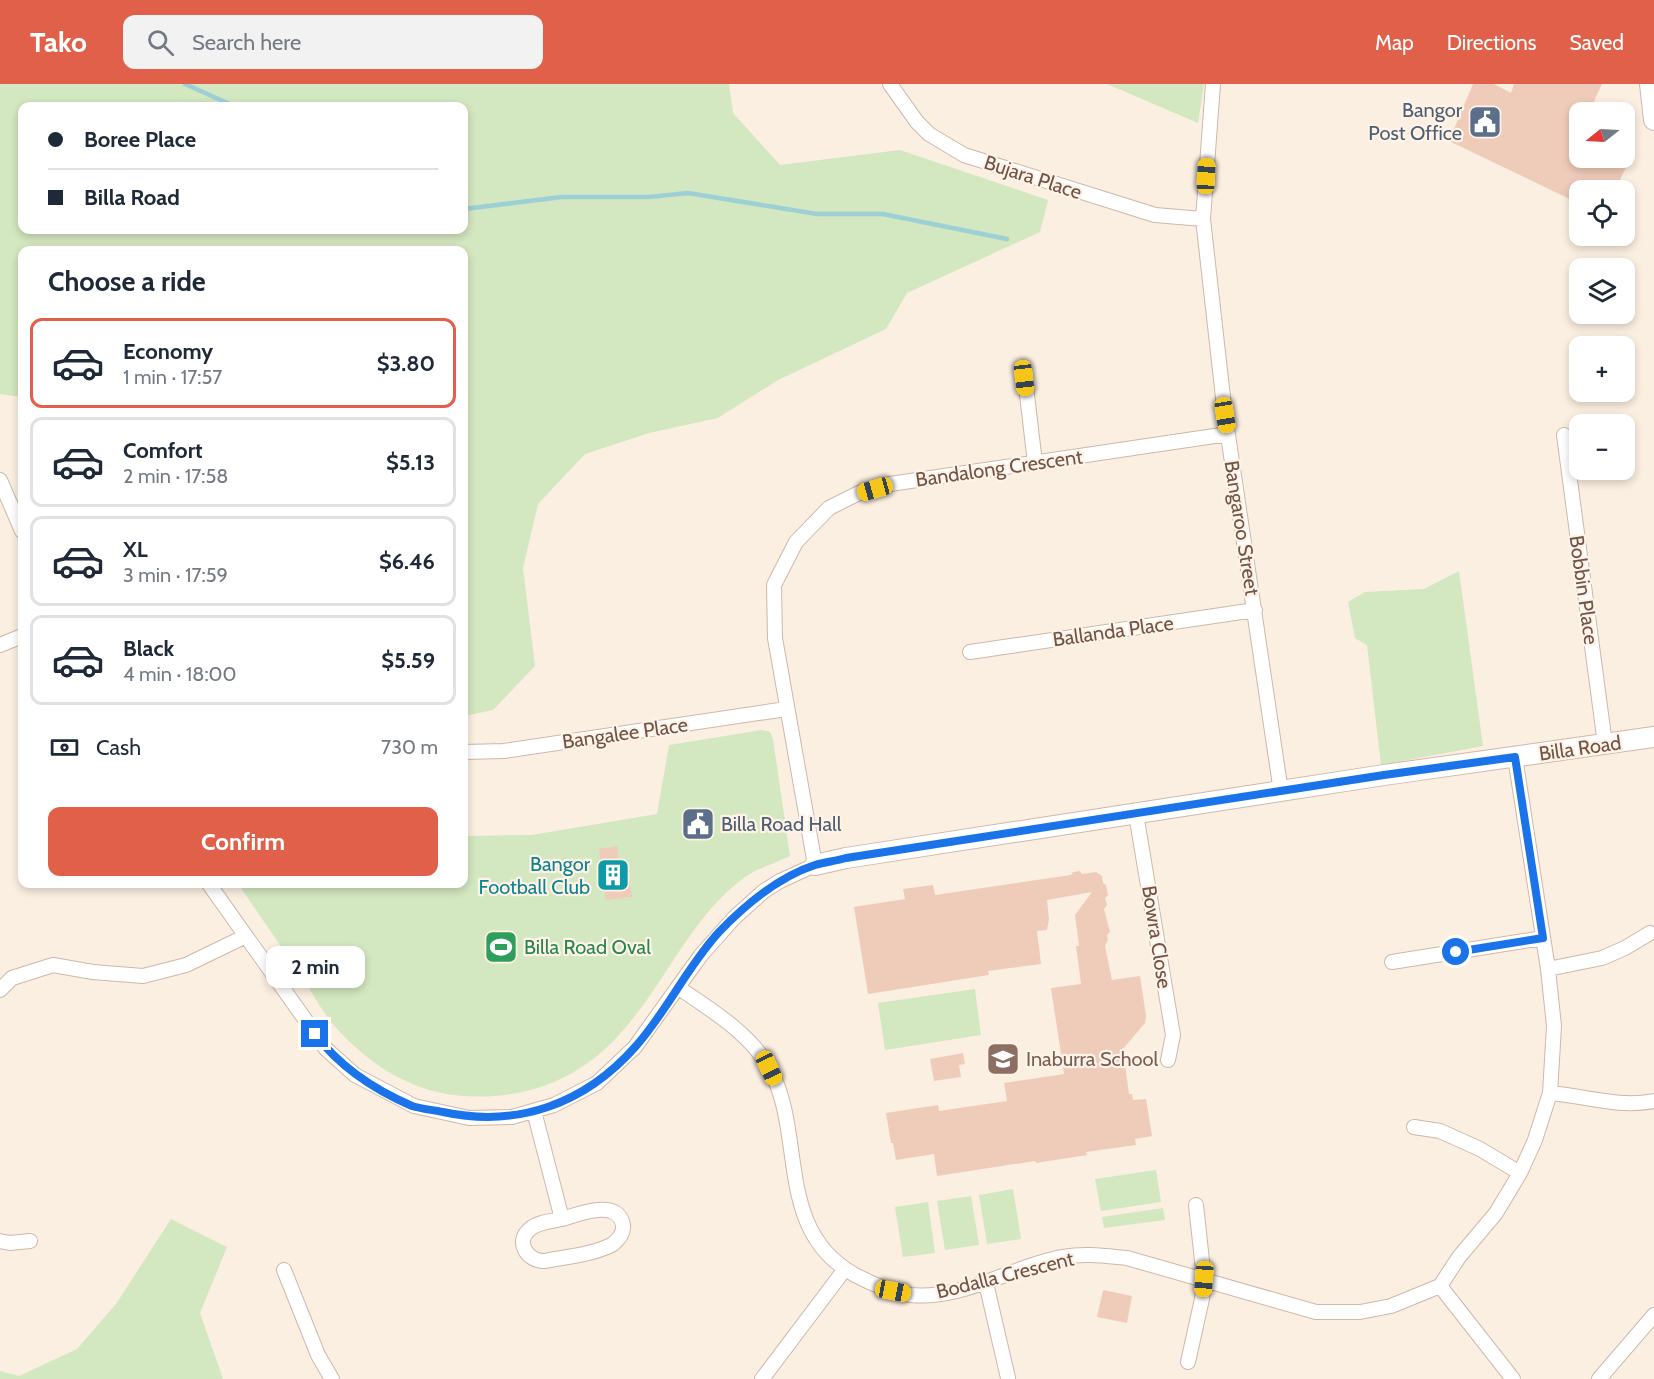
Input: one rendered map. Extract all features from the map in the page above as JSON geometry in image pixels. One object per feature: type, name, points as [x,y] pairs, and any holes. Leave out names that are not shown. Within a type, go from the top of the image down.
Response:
[{"type":"street","name":"Bujara Place","points":[[890,84],[916,122],[929,134],[964,155],[1155,215],[1203,219]]},
{"type":"street","name":"Bangaroo Street","points":[[1213,84],[1203,219],[1228,434],[1281,792]]},
{"type":"street","points":[[1650,84],[1654,120]]},
{"type":"street","points":[[1024,378],[1035,463]]},
{"type":"street","name":"Bandalong Crescent","points":[[815,865],[775,638],[774,585],[796,542],[829,508],[860,493],[890,484],[1228,434]]},
{"type":"street","name":"Bobbin Place","points":[[1564,435],[1605,744]]},
{"type":"street","points":[[0,480],[18,522]]},
{"type":"street","name":"Ballanda Place","points":[[970,652],[1255,610]]},
{"type":"street","points":[[0,645],[18,638]]},
{"type":"street","name":"Bangalee Place","points":[[468,752],[504,751],[786,709]]},
{"type":"street","name":"Billa Road","points":[[212,888],[326,1049],[355,1075],[414,1106],[469,1118],[512,1117],[554,1105],[597,1083],[635,1047],[701,955],[734,918],[764,891],[815,865],[1136,814],[1654,737]]},
{"type":"street","points":[[1514,1379],[1440,1286],[1459,1257],[1496,1213],[1520,1173],[1535,1140],[1550,1093],[1554,1026],[1548,969],[1515,757]]},
{"type":"street","name":"Bowra Close","points":[[1136,814],[1173,1035],[1168,1060]]},
{"type":"street","points":[[1548,969],[1602,958],[1650,933]]},
{"type":"street","points":[[0,990],[12,978],[52,965],[93,972],[143,976],[186,965],[246,936]]},
{"type":"street","points":[[1392,962],[1543,938]]},
{"type":"street","name":"Bodalla Crescent","points":[[679,988],[722,1018],[759,1052],[780,1090],[797,1192],[804,1217],[813,1234],[827,1252],[845,1269],[873,1284],[910,1294],[938,1295],[986,1283],[1059,1258],[1096,1254],[1127,1258],[1316,1311],[1360,1312],[1391,1306],[1440,1286]]},
{"type":"street","points":[[1550,1093],[1619,1104],[1654,1101]]},
{"type":"street","points":[[534,1111],[562,1219]]},
{"type":"street","points":[[1414,1127],[1440,1131],[1480,1149],[1520,1173]]},
{"type":"street","points":[[1188,1362],[1202,1299],[1204,1279],[1196,1205]]},
{"type":"street","points":[[604,1210],[615,1212],[621,1218],[624,1228],[621,1236],[602,1249],[538,1262],[530,1257],[524,1251],[522,1243],[525,1234],[531,1227],[562,1219],[604,1210]]},
{"type":"street","points":[[0,1241],[10,1243],[30,1241]]},
{"type":"street","points":[[768,1377],[845,1269]]},
{"type":"street","points":[[284,1270],[318,1355],[332,1379]]},
{"type":"street","points":[[986,1283],[1008,1378]]},
{"type":"street","points":[[1599,1379],[1654,1315]]},
{"type":"green space","points":[[0,84],[729,84],[733,113],[780,165],[900,150],[1048,200],[1040,232],[907,293],[886,329],[778,380],[718,418],[649,433],[585,454],[538,504],[523,568],[535,666],[493,710],[468,715],[468,246],[18,246],[18,396],[0,394]]},
{"type":"green space","points":[[1107,84],[1204,84],[1198,123]]},
{"type":"green space","points":[[1459,571],[1483,746],[1381,765],[1367,645],[1355,638],[1348,602],[1365,592],[1424,589]]},
{"type":"green space","points":[[762,730],[770,732],[773,739],[790,856],[750,874],[727,892],[696,927],[644,1004],[618,1037],[590,1062],[541,1087],[523,1092],[479,1097],[434,1091],[393,1075],[356,1047],[327,1017],[241,888],[468,888],[468,836],[532,835],[657,814],[669,745]]},
{"type":"green space","points":[[975,989],[981,1035],[885,1050],[878,1003]]},
{"type":"green space","points":[[1156,1170],[1161,1202],[1101,1211],[1095,1179]]},
{"type":"green space","points":[[1013,1189],[1021,1239],[987,1244],[979,1195]]},
{"type":"green space","points":[[971,1196],[979,1245],[945,1250],[937,1201]]},
{"type":"green space","points":[[928,1202],[935,1253],[903,1257],[895,1207]]},
{"type":"green space","points":[[1163,1208],[1165,1220],[1104,1228],[1102,1217]]},
{"type":"green space","points":[[171,1219],[227,1247],[200,1313],[223,1379],[0,1379],[0,1371],[19,1376],[77,1349],[116,1304]]},
{"type":"building","points":[[1473,84],[1494,84],[1511,93],[1514,84],[1602,84],[1594,102],[1569,102],[1569,168],[1626,168],[1620,180],[1569,180],[1569,199],[1449,141]]},
{"type":"building","name":"Billa Road Hall","points":[[705,814],[706,833],[692,834],[691,815]]},
{"type":"building","name":"Bangor Football Club","points":[[617,846],[620,870],[624,870],[625,880],[629,879],[632,897],[606,900],[599,849]]},
{"type":"building","points":[[1080,871],[1082,874],[1096,872],[1102,876],[1103,883],[1106,885],[1108,895],[1105,898],[1107,905],[1104,909],[1110,932],[1107,935],[1108,940],[1105,946],[1112,980],[1140,976],[1145,1023],[1123,1049],[1129,1094],[1132,1094],[1133,1100],[1146,1099],[1152,1136],[1135,1139],[1136,1145],[1086,1152],[1087,1155],[937,1176],[934,1154],[896,1160],[886,1113],[938,1105],[939,1111],[1007,1101],[1004,1083],[1064,1074],[1051,988],[1081,984],[1075,915],[1092,892],[1047,900],[1049,919],[1047,930],[1037,931],[1041,964],[988,971],[989,975],[868,994],[854,907],[905,899],[903,889],[933,885],[935,895],[1071,875],[1073,872]]},
{"type":"building","points":[[963,1053],[965,1064],[959,1065],[961,1077],[934,1081],[930,1059]]},
{"type":"building","points":[[1103,1290],[1132,1296],[1127,1323],[1097,1317]]},
{"type":"waterway","points":[[185,84],[225,102]]},
{"type":"waterway","points":[[468,209],[562,197],[649,197],[688,193],[817,214],[883,214],[1007,239]]},
{"type":"place","name":"Bangor Post Office","points":[[1485,122]]},
{"type":"place","name":"Billa Road Hall","points":[[698,824]]},
{"type":"place","name":"Bangor Football Club","points":[[613,875]]},
{"type":"place","name":"Billa Road Oval","points":[[501,947]]},
{"type":"place","name":"Inaburra School","points":[[1003,1059]]},
{"type":"route","points":[[315,1034],[326,1049],[355,1075],[414,1106],[469,1118],[512,1117],[554,1105],[597,1083],[635,1047],[701,955],[734,918],[764,891],[815,865],[846,858],[1515,757],[1543,938],[1456,952]]}]
